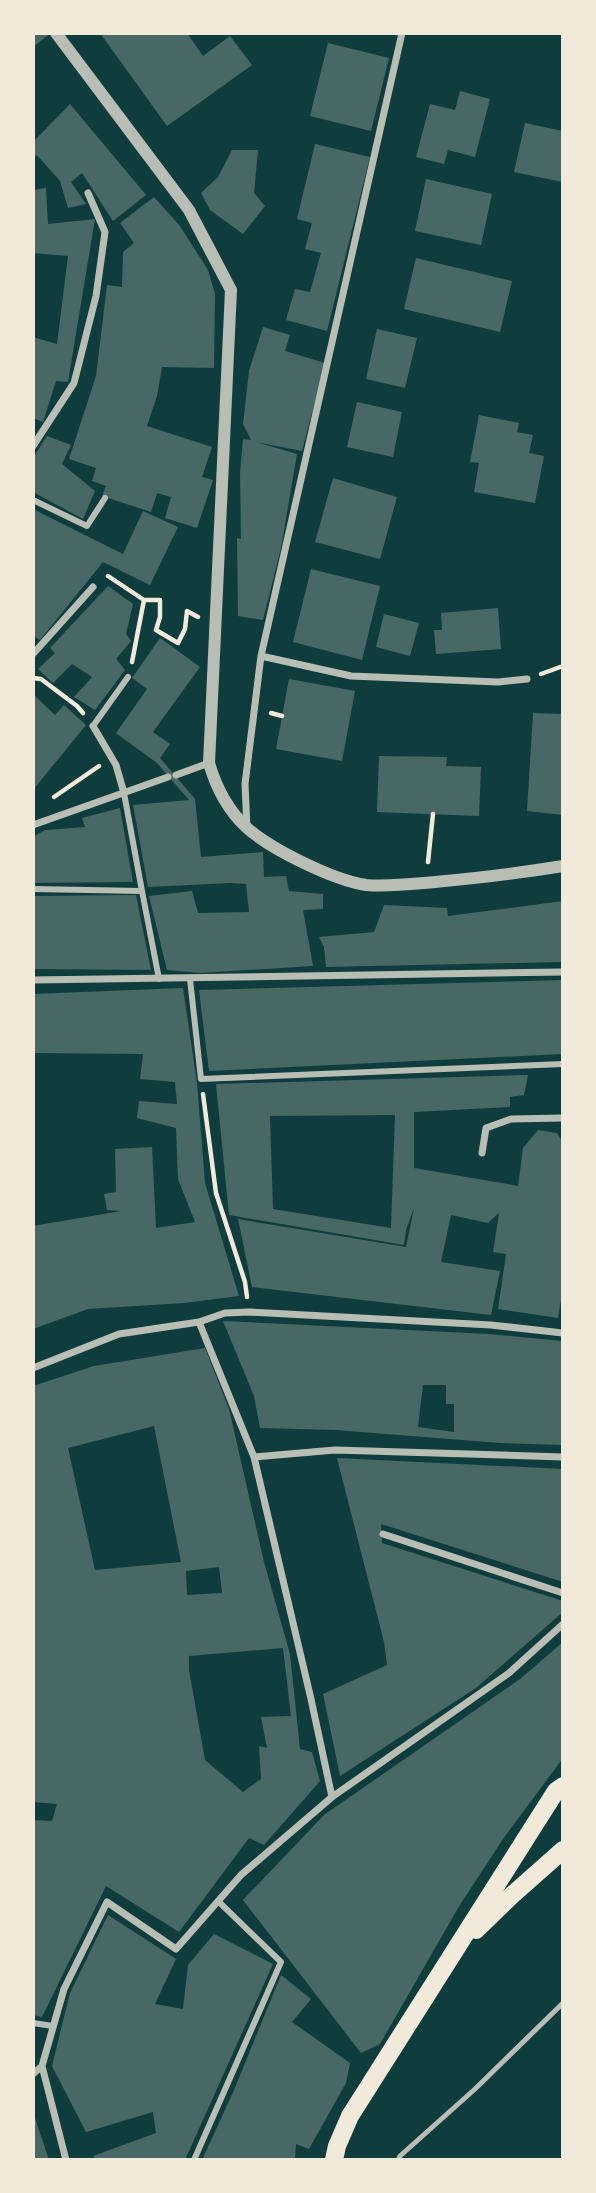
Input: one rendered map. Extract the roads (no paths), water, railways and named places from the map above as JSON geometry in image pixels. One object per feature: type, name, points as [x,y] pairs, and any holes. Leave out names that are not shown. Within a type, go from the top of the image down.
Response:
[{"type":"main road","points":[[334,2160],[350,2116],[556,1791],[563,1786]]},
{"type":"main road","points":[[452,1955],[510,1896],[563,1850]]},
{"type":"street","points":[[56,33],[188,210],[231,290],[209,763],[215,784],[233,813],[247,828],[292,857],[340,878],[364,884],[387,886],[506,876],[563,866]]},
{"type":"street","points":[[247,828],[245,784],[261,656],[402,33]]},
{"type":"street","points":[[33,446],[37,434],[74,383],[96,296],[105,232],[88,193]]},
{"type":"street","points":[[33,499],[87,526],[106,498]]},
{"type":"street","points":[[33,654],[37,645],[93,587]]},
{"type":"street","points":[[261,656],[351,676],[498,682],[527,679]]},
{"type":"street","points":[[128,677],[93,726],[116,765],[124,793],[159,979]]},
{"type":"street","points":[[33,825],[209,763]]},
{"type":"street","points":[[33,889],[142,891]]},
{"type":"street","points":[[33,980],[563,972]]},
{"type":"street","points":[[190,979],[201,1079],[563,1065]]},
{"type":"street","points":[[482,1153],[486,1128],[511,1119],[563,1118]]},
{"type":"street","points":[[33,1368],[119,1334],[199,1322],[225,1313],[491,1325],[563,1333]]},
{"type":"street","points":[[199,1322],[254,1457],[332,1797]]},
{"type":"street","points":[[254,1457],[335,1450],[563,1457]]},
{"type":"street","points":[[383,1534],[563,1593]]},
{"type":"street","points":[[66,2160],[42,2066],[64,1989],[107,1902],[176,1949],[241,1875],[332,1797],[509,1673],[563,1624]]},
{"type":"street","points":[[194,2160],[281,1962],[219,1902]]},
{"type":"street","points":[[33,2023],[53,2026]]},
{"type":"street","points":[[33,2074],[42,2066]]},
{"type":"lane","points":[[398,2160],[563,2003]]}]
